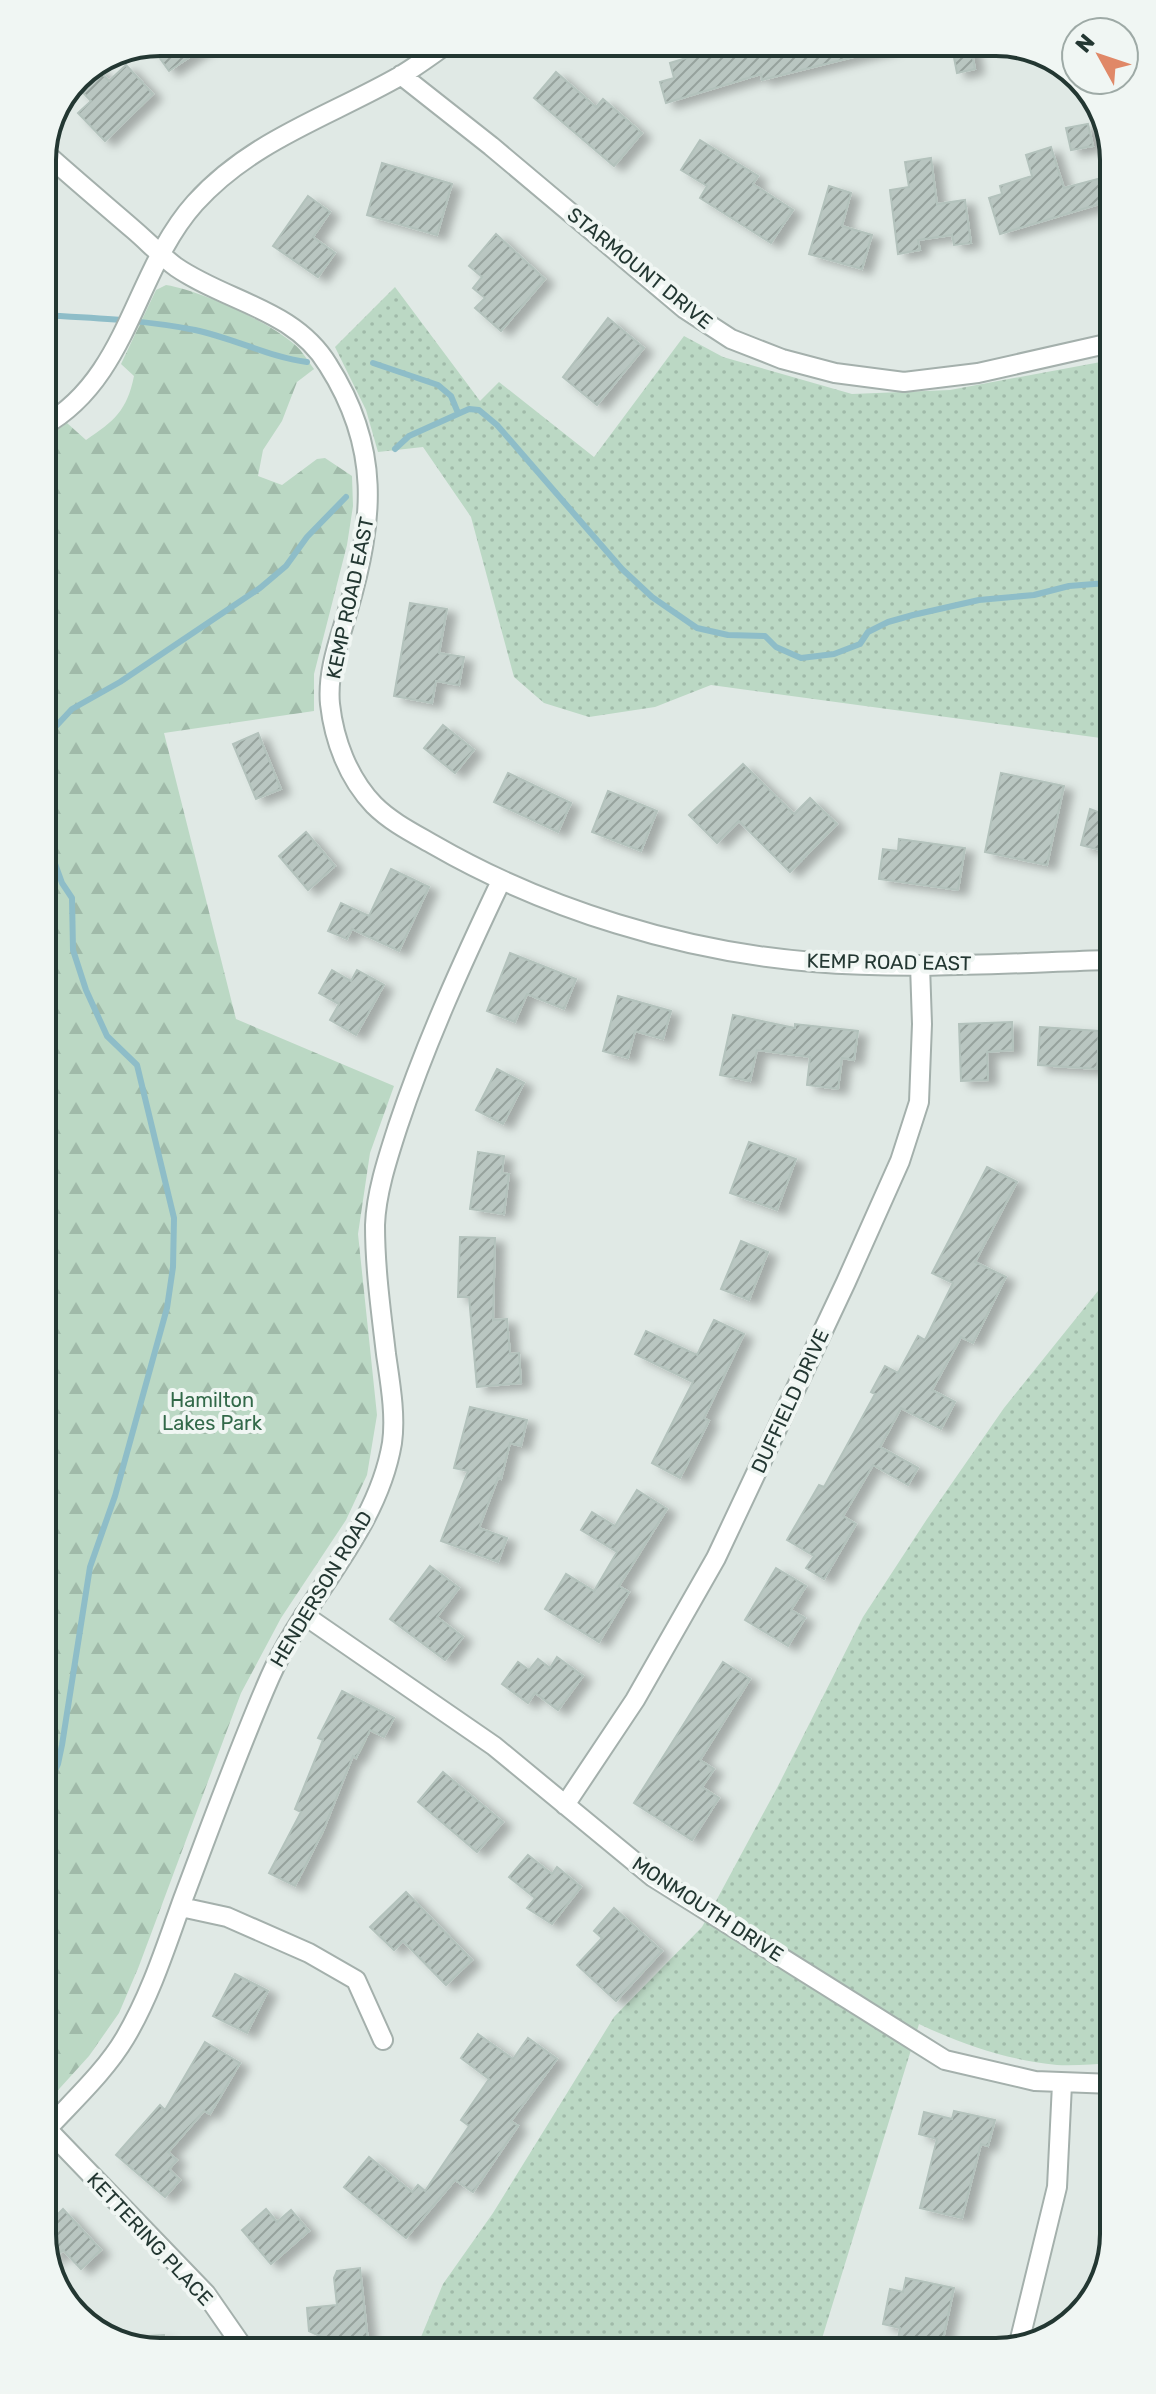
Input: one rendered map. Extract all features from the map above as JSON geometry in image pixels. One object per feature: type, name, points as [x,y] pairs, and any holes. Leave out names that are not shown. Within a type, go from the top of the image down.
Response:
[{"type":"street","points":[[56,415],[85,392],[114,352],[160,252],[192,206],[221,176],[265,144],[401,75],[429,56]]},
{"type":"street","name":"STARMOUNT DRIVE","points":[[401,75],[491,146],[685,309],[731,339],[782,359],[835,373],[904,382],[978,373],[1100,345]]},
{"type":"street","name":"KEMP ROAD EAST","points":[[56,162],[177,267],[300,330],[318,349],[344,393],[363,446],[370,504],[360,568],[332,666],[330,702],[345,762],[374,805],[398,825],[501,881],[609,920],[724,952],[815,962],[920,965],[1100,960]]},
{"type":"street","name":"HENDERSON ROAD","points":[[56,2120],[124,2039],[157,1974],[271,1674],[304,1615],[361,1527],[385,1468],[393,1440],[390,1385],[377,1280],[375,1220],[388,1157],[411,1086],[465,957],[501,881]]},
{"type":"street","name":"DUFFIELD DRIVE","points":[[565,1805],[635,1700],[716,1558],[900,1161],[919,1102],[922,1024],[920,965]]},
{"type":"street","name":"MONMOUTH DRIVE","points":[[304,1615],[494,1746],[653,1877],[945,2060],[991,2072],[1062,2084],[1100,2084]]},
{"type":"street","points":[[181,1907],[227,1917],[309,1953],[356,1980],[383,2040]]},
{"type":"street","points":[[1021,2334],[1057,2187],[1062,2084]]},
{"type":"street","name":"KETTERING PLACE","points":[[56,2138],[206,2294],[237,2338]]},
{"type":"green space","name":"Hamilton Lakes Park","points":[[166,285],[181,288],[250,316],[297,346],[314,369],[297,382],[282,421],[263,450],[258,476],[282,485],[317,459],[325,458],[352,476],[353,506],[347,545],[314,674],[314,711],[164,733],[236,1019],[394,1086],[370,1153],[358,1234],[377,1415],[367,1475],[346,1520],[281,1618],[241,1693],[119,2013],[89,2056],[56,2092],[56,431],[67,423],[86,440],[123,407],[134,376],[121,364],[156,290]]},
{"type":"green space","points":[[395,287],[480,401],[499,382],[594,457],[684,336],[723,357],[852,394],[950,390],[1100,362],[1100,738],[711,685],[655,707],[589,717],[544,703],[514,677],[471,517],[423,447],[378,452],[366,410],[335,347]]},
{"type":"green space","points":[[1100,1288],[1100,2064],[1057,2065],[1021,2059],[969,2045],[919,2024],[822,2338],[421,2338],[443,2284],[493,2213],[614,2017],[702,1927],[777,1788],[863,1617],[1004,1408]]},
{"type":"building","points":[[158,56],[191,56],[169,71]]},
{"type":"building","points":[[693,56],[857,56],[762,80],[761,74],[666,103],[660,82],[674,78],[670,63]]},
{"type":"building","points":[[954,56],[973,56],[975,69],[957,73]]},
{"type":"building","points":[[126,65],[153,94],[105,141],[78,113],[91,101],[83,92],[92,82],[102,74],[109,81]]},
{"type":"building","points":[[556,72],[596,107],[603,99],[642,133],[614,166],[534,98]]},
{"type":"building","points":[[1088,124],[1093,146],[1071,150],[1066,128]]},
{"type":"building","points":[[700,140],[758,176],[753,184],[793,210],[771,243],[700,198],[707,186],[681,170]]},
{"type":"building","points":[[1051,147],[1064,188],[1100,178],[1100,204],[1000,234],[989,198],[1002,194],[1000,186],[1032,176],[1026,155]]},
{"type":"building","points":[[931,158],[937,204],[965,200],[971,243],[954,245],[952,235],[918,240],[920,250],[898,254],[890,190],[909,187],[905,162]]},
{"type":"building","points":[[382,163],[452,184],[437,235],[367,215]]},
{"type":"building","points":[[829,186],[851,193],[842,226],[872,235],[862,269],[809,254]]},
{"type":"building","points":[[308,196],[330,212],[313,237],[335,253],[318,277],[273,246]]},
{"type":"building","points":[[496,234],[545,279],[501,331],[475,308],[485,298],[473,288],[482,277],[469,266]]},
{"type":"building","points":[[608,318],[644,348],[597,405],[563,377]]},
{"type":"building","points":[[410,603],[447,609],[439,653],[464,657],[459,685],[436,681],[432,703],[394,696]]},
{"type":"building","points":[[443,725],[474,750],[455,773],[424,748]]},
{"type":"building","points":[[258,733],[281,789],[256,799],[233,744]]},
{"type":"building","points":[[743,764],[794,814],[810,798],[837,824],[790,872],[739,821],[717,843],[689,815]]},
{"type":"building","points":[[508,773],[571,803],[558,832],[494,802]]},
{"type":"building","points":[[1001,773],[1064,786],[1047,865],[985,852]]},
{"type":"building","points":[[608,791],[657,811],[641,851],[592,832]]},
{"type":"building","points":[[1090,809],[1100,813],[1100,850],[1081,845]]},
{"type":"building","points":[[306,832],[335,866],[308,890],[279,856]]},
{"type":"building","points":[[899,839],[965,848],[958,890],[879,879],[883,849],[898,851]]},
{"type":"building","points":[[391,869],[429,887],[399,951],[352,929],[347,939],[328,931],[341,903],[369,916]]},
{"type":"building","points":[[510,953],[576,979],[564,1009],[527,994],[515,1022],[487,1011]]},
{"type":"building","points":[[332,970],[351,981],[357,970],[384,985],[356,1035],[330,1020],[339,1004],[319,993]]},
{"type":"building","points":[[618,996],[671,1011],[663,1039],[635,1031],[628,1058],[603,1051]]},
{"type":"building","points":[[733,1015],[795,1028],[795,1024],[858,1031],[854,1060],[842,1058],[838,1089],[807,1085],[810,1057],[757,1050],[750,1081],[720,1075]]},
{"type":"building","points":[[1012,1022],[1013,1050],[987,1052],[988,1080],[961,1081],[959,1024]]},
{"type":"building","points":[[1040,1027],[1099,1031],[1097,1069],[1038,1065]]},
{"type":"building","points":[[497,1069],[524,1083],[503,1124],[476,1110]]},
{"type":"building","points":[[749,1142],[796,1159],[777,1210],[730,1193]]},
{"type":"building","points":[[478,1152],[504,1156],[502,1173],[509,1174],[504,1214],[470,1209]]},
{"type":"building","points":[[987,1167],[1017,1182],[975,1262],[1006,1277],[973,1343],[961,1337],[932,1390],[955,1402],[941,1429],[901,1408],[880,1447],[918,1468],[908,1485],[873,1465],[843,1516],[856,1524],[824,1579],[806,1568],[814,1556],[787,1540],[819,1485],[824,1487],[875,1394],[871,1392],[885,1366],[898,1373],[918,1336],[925,1340],[953,1283],[932,1273]]},
{"type":"building","points":[[460,1237],[495,1238],[493,1320],[507,1319],[510,1354],[519,1353],[521,1383],[477,1387],[469,1297],[458,1297]]},
{"type":"building","points":[[741,1241],[768,1252],[749,1300],[721,1289]]},
{"type":"building","points":[[714,1320],[744,1334],[704,1418],[709,1421],[680,1478],[652,1463],[693,1382],[635,1354],[646,1331],[697,1355]]},
{"type":"building","points":[[470,1407],[527,1420],[521,1446],[510,1443],[501,1479],[498,1478],[479,1528],[507,1538],[498,1562],[441,1541],[468,1471],[454,1468]]},
{"type":"building","points":[[637,1490],[667,1509],[619,1586],[629,1592],[599,1642],[545,1609],[566,1574],[594,1591],[617,1552],[581,1530],[592,1512],[615,1526]]},
{"type":"building","points":[[430,1566],[459,1588],[437,1617],[463,1637],[445,1660],[390,1619]]},
{"type":"building","points":[[776,1568],[806,1586],[791,1610],[805,1618],[788,1646],[745,1620]]},
{"type":"building","points":[[557,1657],[583,1676],[558,1710],[535,1693],[528,1703],[502,1684],[518,1662],[529,1670],[538,1659],[550,1668]]},
{"type":"building","points":[[723,1662],[750,1679],[700,1760],[714,1769],[702,1787],[719,1798],[692,1840],[634,1803]]},
{"type":"building","points":[[342,1691],[394,1718],[384,1737],[370,1730],[356,1758],[353,1756],[323,1831],[295,1886],[269,1873],[301,1812],[295,1809],[323,1740],[318,1738]]},
{"type":"building","points":[[443,1772],[503,1822],[477,1852],[418,1802]]},
{"type":"building","points":[[528,1855],[552,1874],[557,1867],[581,1887],[552,1924],[527,1908],[535,1898],[509,1877]]},
{"type":"building","points":[[406,1892],[472,1960],[446,1985],[403,1941],[394,1950],[370,1927]]},
{"type":"building","points":[[614,1908],[662,1951],[616,2001],[577,1965],[602,1938],[594,1931]]},
{"type":"building","points":[[235,1974],[268,1991],[247,2033],[213,2016]]},
{"type":"building","points":[[478,2034],[513,2059],[528,2038],[557,2059],[511,2121],[518,2126],[473,2192],[455,2180],[406,2238],[344,2187],[369,2157],[412,2192],[418,2185],[425,2191],[469,2126],[461,2120],[489,2079],[461,2058]]},
{"type":"building","points":[[205,2042],[240,2063],[210,2114],[204,2111],[168,2152],[177,2160],[169,2169],[180,2180],[165,2197],[116,2155],[160,2105],[165,2110]]},
{"type":"building","points":[[954,2111],[995,2120],[988,2146],[981,2144],[962,2218],[920,2208],[937,2139],[919,2134],[924,2112],[952,2119]]},
{"type":"building","points":[[63,2209],[101,2250],[81,2269],[63,2250],[58,2254],[56,2216]]},
{"type":"building","points":[[266,2209],[277,2222],[291,2210],[309,2231],[271,2264],[242,2230]]},
{"type":"building","points":[[360,2268],[368,2338],[324,2338],[309,2331],[307,2308],[337,2305],[334,2278],[337,2271]]},
{"type":"building","points":[[906,2278],[954,2288],[943,2338],[898,2338],[900,2328],[883,2324],[890,2289],[903,2292]]},
{"type":"waterway","points":[[56,316],[119,320],[209,333],[307,362]]},
{"type":"waterway","points":[[373,363],[438,385],[451,396],[458,413]]},
{"type":"waterway","points":[[395,449],[409,436],[469,409],[479,410],[497,425],[622,569],[652,597],[697,628],[728,635],[765,636],[776,647],[801,658],[834,654],[860,644],[868,632],[888,622],[913,615],[979,600],[1034,595],[1069,586],[1100,584]]},
{"type":"waterway","points":[[56,726],[72,709],[120,682],[260,588],[286,566],[307,537],[346,497]]},
{"type":"waterway","points":[[56,866],[72,898],[73,950],[86,990],[107,1036],[137,1065],[174,1218],[173,1267],[167,1308],[115,1496],[90,1567],[56,1768]]}]
